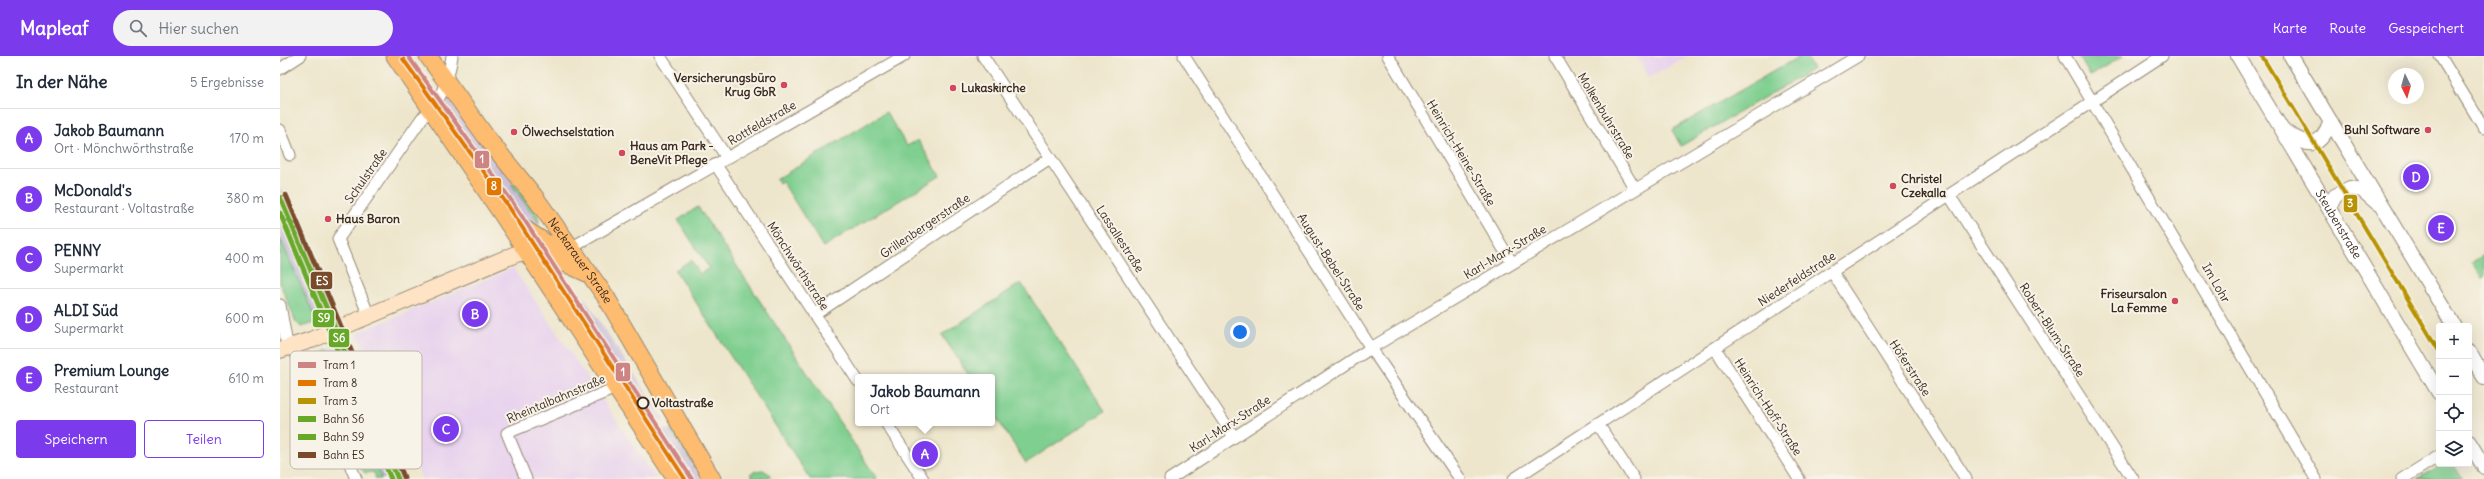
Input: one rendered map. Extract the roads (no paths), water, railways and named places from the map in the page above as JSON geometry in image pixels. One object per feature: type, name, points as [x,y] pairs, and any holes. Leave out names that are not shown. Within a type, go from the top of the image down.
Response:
[{"type":"main road","points":[[395,56],[504,217],[676,479]]},
{"type":"main road","name":"Neckarauer Straße","points":[[428,56],[487,138],[548,216],[591,276],[620,320],[712,479]]},
{"type":"main road","points":[[527,252],[540,239],[548,216]]},
{"type":"main road","points":[[504,217],[520,224],[540,239],[558,247],[571,248]]},
{"type":"main road","points":[[549,254],[571,248]]},
{"type":"main road","points":[[285,348],[369,316],[527,252],[537,250],[549,254],[591,276]]},
{"type":"street","points":[[280,69],[300,56]]},
{"type":"street","name":"Schulstraße","points":[[369,316],[338,239],[422,118],[432,111],[446,80],[452,56]]},
{"type":"street","points":[[660,56],[727,158]]},
{"type":"street","name":"Rottfeldstraße","points":[[571,248],[904,56]]},
{"type":"street","name":"Lassallestraße","points":[[983,56],[1234,437]]},
{"type":"street","name":"August-Bebel-Straße","points":[[1184,56],[1371,348],[1460,479]]},
{"type":"street","name":"Heinrich-Heine-Straße","points":[[1388,56],[1512,263]]},
{"type":"street","name":"Molkenbuhrstraße","points":[[1555,56],[1635,188]]},
{"type":"street","name":"Karl-Marx-Straße","points":[[1170,479],[1371,348],[1635,188],[1858,56]]},
{"type":"street","name":"Im Lohr","points":[[2065,56],[2094,101],[2316,479]]},
{"type":"street","name":"Niederfeldstraße","points":[[1514,479],[2162,56]]},
{"type":"street","name":"Steubenstraße","points":[[2238,56],[2280,130],[2436,387]]},
{"type":"street","points":[[2291,56],[2385,209],[2452,323]]},
{"type":"street","points":[[2440,56],[2479,111],[2484,128]]},
{"type":"street","points":[[2280,130],[2306,144],[2315,144],[2321,140],[2331,122]]},
{"type":"street","points":[[280,130],[290,155]]},
{"type":"street","name":"Grillenbergerstraße","points":[[814,315],[1050,158]]},
{"type":"street","name":"Mönchwörthstraße","points":[[716,165],[855,376]]},
{"type":"street","points":[[2328,208],[2335,196],[2343,190],[2356,188],[2385,209]]},
{"type":"street","name":"Robert-Blum-Straße","points":[[1949,195],[2133,479]]},
{"type":"street","name":"Höferstraße","points":[[1832,272],[1966,479]]},
{"type":"street","points":[[280,305],[286,339],[285,348]]},
{"type":"street","name":"Heinrich-Hoff-Straße","points":[[1715,348],[1799,479]]},
{"type":"street","points":[[2472,356],[2484,377]]},
{"type":"street","name":"Rheintalbahnstraße","points":[[526,479],[507,433],[616,388]]},
{"type":"street","points":[[1598,424],[1634,479]]},
{"type":"street","points":[[888,426],[923,479]]},
{"type":"street","points":[[2472,447],[2484,467]]},
{"type":"street","points":[[2402,479],[2436,458]]},
{"type":"street","points":[[352,469],[356,479]]},
{"type":"tram line","name":"1","points":[[408,56],[514,204],[692,479]]},
{"type":"tram line","name":"3","points":[[2262,56],[2436,346]]},
{"type":"tram line","name":"8","points":[[403,59],[509,207],[685,479]]},
{"type":"rail line","name":"ES","points":[[286,195],[351,351]]},
{"type":"rail line","name":"S6","points":[[280,197],[344,351]]},
{"type":"rail line","name":"S9","points":[[280,213],[338,351]]},
{"type":"rail line","name":"S9","points":[[387,469],[391,479]]},
{"type":"rail line","name":"S6","points":[[394,469],[398,479]]},
{"type":"rail line","name":"ES","points":[[401,469],[404,477]]},
{"type":"place","name":"Versicherungsbüro Krug GbR","points":[[784,85]]},
{"type":"place","name":"Lukaskirche","points":[[953,88]]},
{"type":"place","name":"Buhl Software","points":[[2428,130]]},
{"type":"place","name":"Ölwechselstation","points":[[514,132]]},
{"type":"place","name":"Haus am Park - BeneVit Pflege","points":[[622,153]]},
{"type":"place","name":"ALDI Süd","points":[[2416,177]]},
{"type":"place","name":"Christel Czekalla","points":[[1893,186]]},
{"type":"place","name":"Haus Baron","points":[[328,219]]},
{"type":"place","name":"Premium Lounge","points":[[2441,228]]},
{"type":"place","name":"Friseursalon La Femme","points":[[2175,301]]},
{"type":"place","name":"McDonald's","points":[[475,314]]},
{"type":"place","name":"Voltastraße","points":[[643,403]]},
{"type":"place","name":"PENNY","points":[[446,429]]},
{"type":"place","name":"Jakob Baumann","points":[[925,454]]}]
